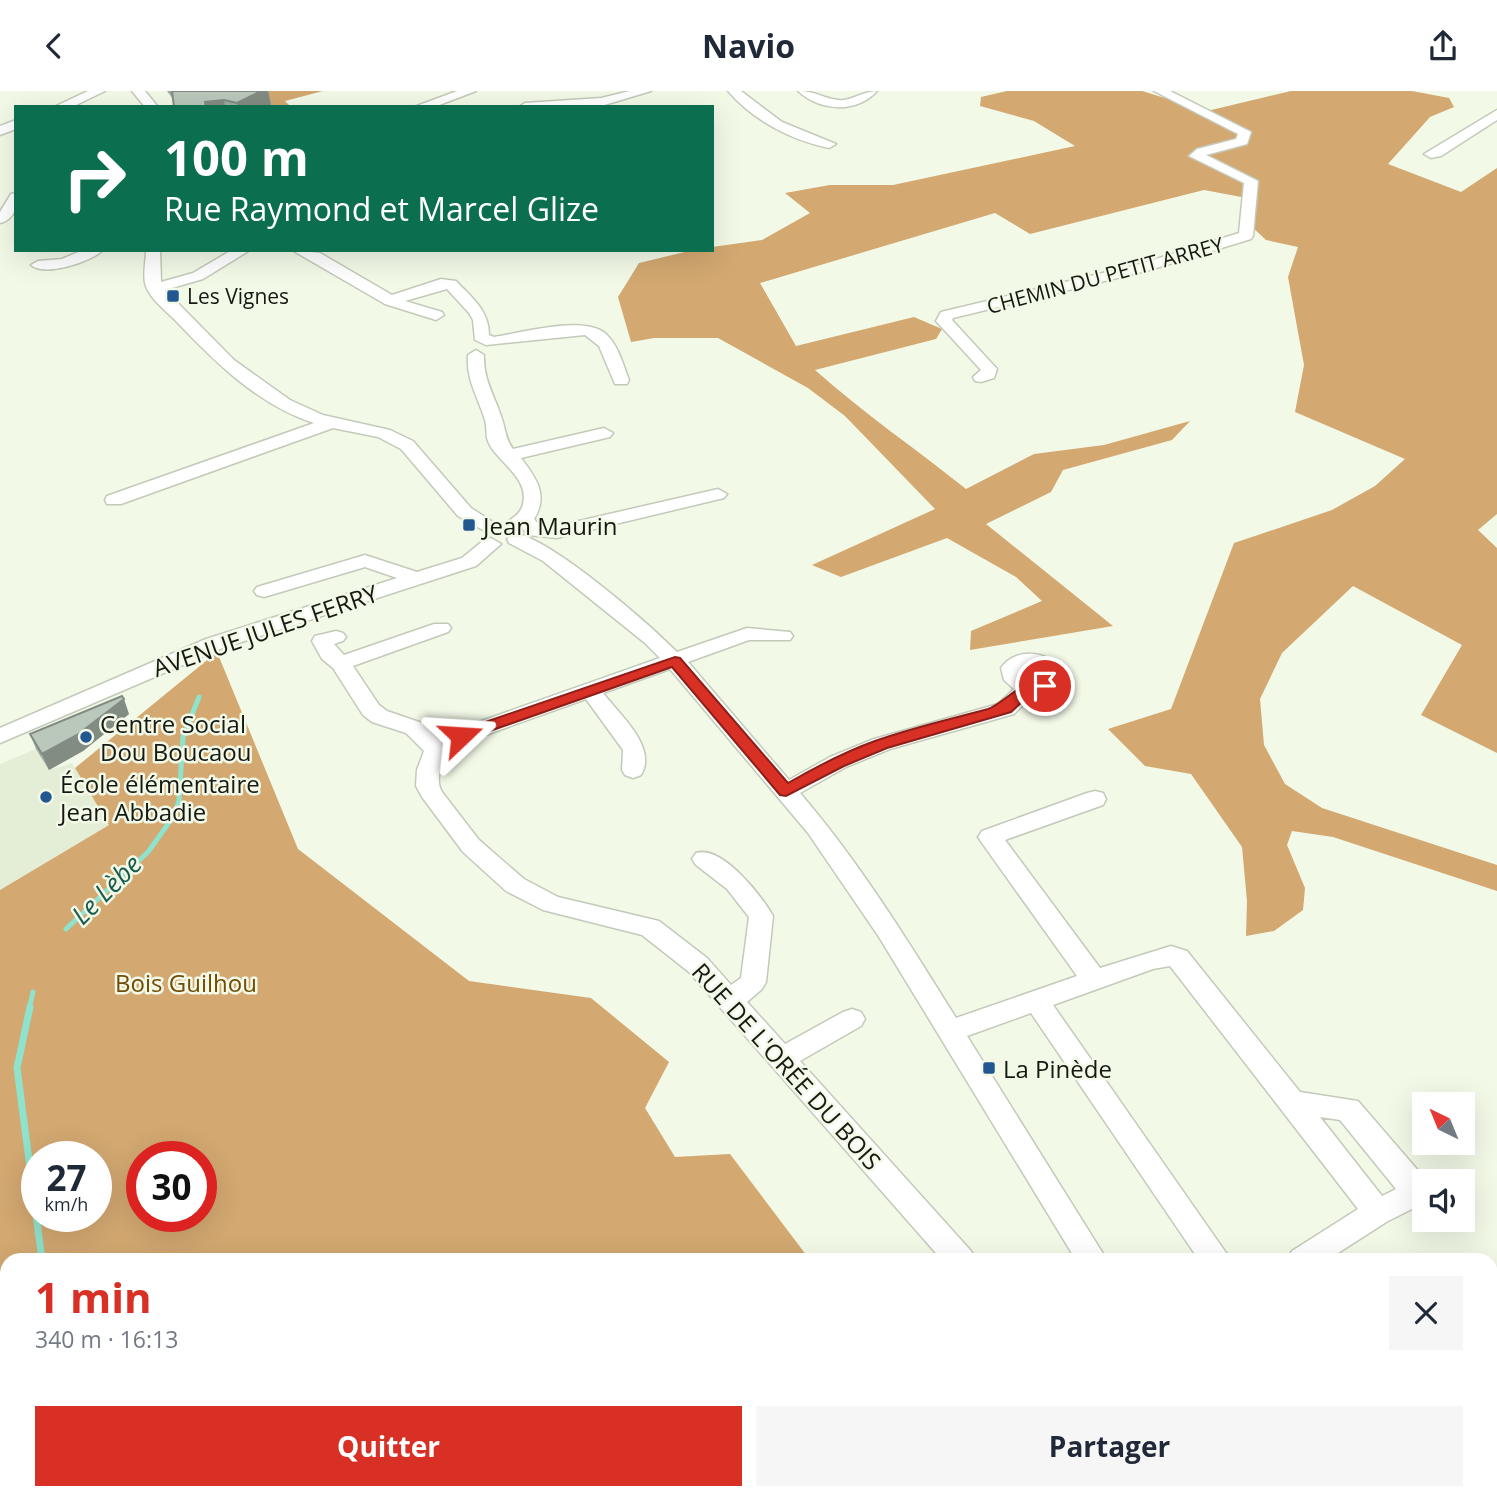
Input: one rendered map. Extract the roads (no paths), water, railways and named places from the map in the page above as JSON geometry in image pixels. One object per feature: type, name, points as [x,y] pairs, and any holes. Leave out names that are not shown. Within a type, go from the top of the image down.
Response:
[{"type":"street","points":[[65,105],[99,91]]},
{"type":"street","points":[[138,91],[150,105]]},
{"type":"street","points":[[555,105],[601,102],[645,91]]},
{"type":"street","points":[[734,91],[780,127],[803,139],[829,144]]},
{"type":"street","points":[[804,91],[828,103],[839,105],[859,101],[871,91]]},
{"type":"street","name":"CHEMIN DU PETIT ARREY","points":[[981,377],[988,374],[989,369],[944,320],[947,315],[1145,267],[1246,236],[1251,181],[1196,156],[1242,141],[1245,132],[1160,91]]},
{"type":"street","points":[[427,105],[466,93]]},
{"type":"street","points":[[1431,154],[1497,114]]},
{"type":"street","points":[[0,219],[14,201]]},
{"type":"street","points":[[38,265],[65,263],[91,252]]},
{"type":"street","points":[[153,252],[151,270],[155,288],[241,375],[302,413],[330,423],[382,434],[406,444],[467,515],[505,544],[534,502],[532,489],[496,439],[498,428],[480,390],[474,363],[481,347],[481,320],[451,284],[441,284],[390,301]]},
{"type":"street","points":[[155,288],[198,276],[240,252]]},
{"type":"street","points":[[304,252],[319,258],[390,301],[415,312],[436,315]]},
{"type":"street","points":[[481,347],[578,329],[592,330],[602,335],[621,380]]},
{"type":"street","points":[[114,500],[330,423]]},
{"type":"street","points":[[509,455],[604,433]]},
{"type":"street","points":[[518,528],[557,532],[718,494]]},
{"type":"street","points":[[518,528],[537,548],[628,617],[675,661],[786,791],[846,868],[1089,1253]]},
{"type":"street","name":"AVENUE JULES FERRY","points":[[0,736],[213,644],[469,562],[491,535]]},
{"type":"street","points":[[264,591],[365,561],[415,578]]},
{"type":"street","points":[[341,663],[441,628]]},
{"type":"street","points":[[336,637],[322,641],[329,654],[341,663],[371,710],[380,717],[414,728],[436,749],[461,736],[747,634],[783,636]]},
{"type":"street","points":[[786,791],[838,762],[882,744],[1006,709],[1029,687]]},
{"type":"street","points":[[590,690],[634,749],[634,770]]},
{"type":"street","name":"RUE DE L'ORÉE DU BOIS","points":[[436,749],[428,770],[427,786],[471,846],[515,885],[552,904],[650,928],[698,965],[955,1253]]},
{"type":"street","points":[[1095,799],[990,837],[1095,981]]},
{"type":"street","points":[[704,859],[736,883],[761,916],[753,982],[730,1001]]},
{"type":"street","points":[[951,1031],[1151,960],[1171,956],[1178,958],[1378,1212]]},
{"type":"street","points":[[1037,1002],[1211,1253]]},
{"type":"street","points":[[782,1059],[852,1019]]},
{"type":"street","points":[[1294,1103],[1348,1109],[1411,1182],[1410,1196],[1378,1212],[1313,1253]]},
{"type":"waterway","name":"Le Lèbe","points":[[66,929],[148,852],[173,817],[179,801],[183,737],[199,697]]},
{"type":"waterway","name":"Le Lèbe","points":[[29,1009],[33,992]]},
{"type":"waterway","name":"Le Lèbe","points":[[30,1007],[17,1068],[41,1253]]},
{"type":"place","name":"Les Vignes","points":[[173,296]]},
{"type":"place","name":"Jean Maurin","points":[[469,525]]},
{"type":"place","name":"Centre Social Dou Boucaou","points":[[86,737]]},
{"type":"place","name":"École élémentaire Jean Abbadie","points":[[46,797]]},
{"type":"place","name":"La Pinède","points":[[989,1068]]},
{"type":"park label","name":"Bois Guilhou","points":[[186,982]]}]
